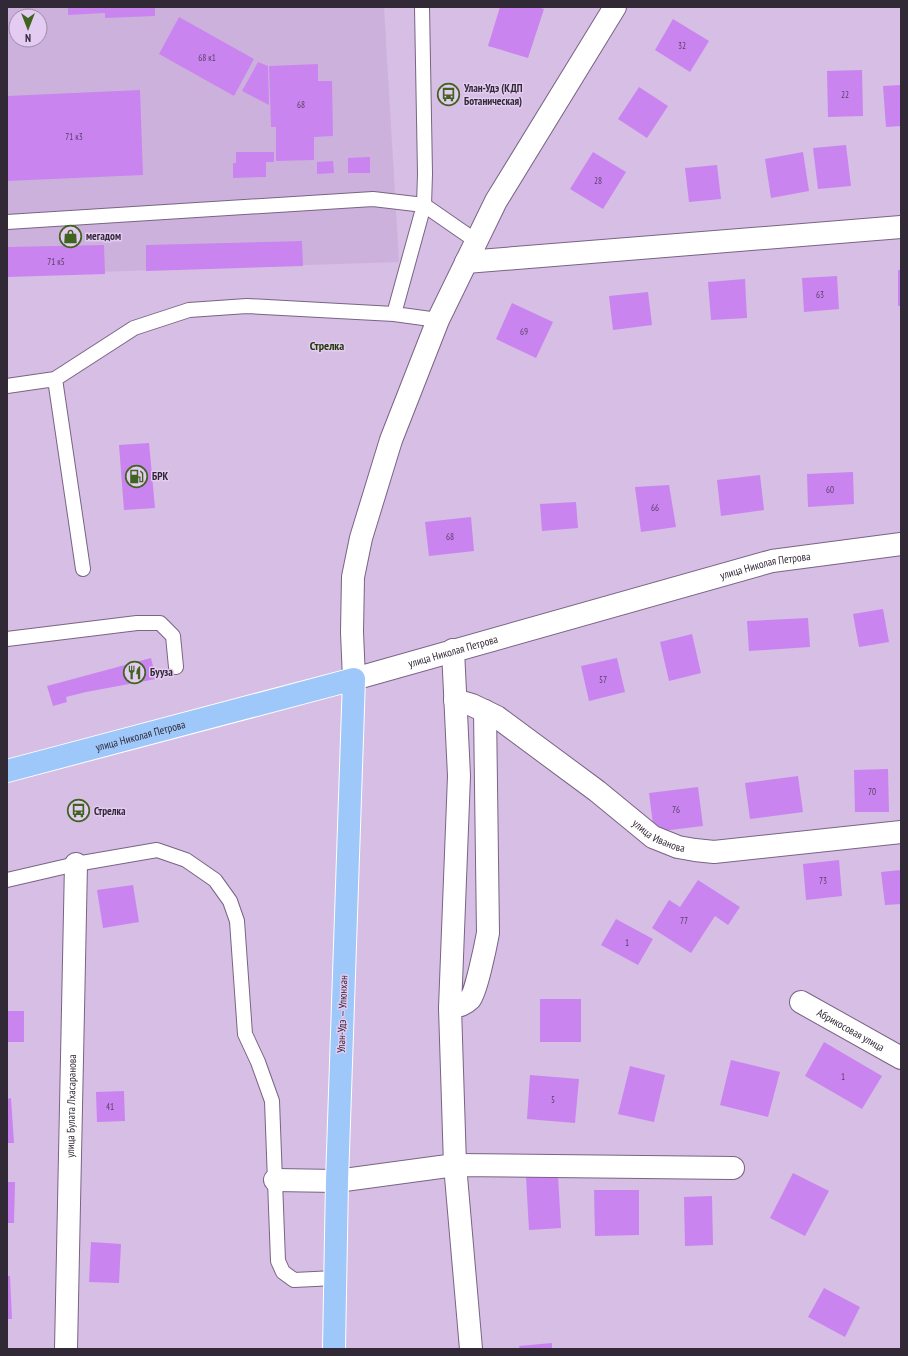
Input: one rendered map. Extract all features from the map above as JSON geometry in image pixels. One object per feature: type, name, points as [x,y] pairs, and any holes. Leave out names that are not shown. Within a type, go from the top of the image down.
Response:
[{"type":"main road","name":"улица Николая Петрова","points":[[7,772],[354,679]]},
{"type":"main road","name":"Улан-Удэ — Улюнхан","points":[[334,1349],[337,1180],[354,679]]},
{"type":"street","points":[[354,679],[352,632],[353,577],[361,538],[392,440],[438,320],[496,201],[615,7]]},
{"type":"street","points":[[466,262],[901,227]]},
{"type":"street","name":"улица Николая Петрова","points":[[354,679],[772,561],[901,544]]},
{"type":"street","points":[[453,650],[459,776],[450,1008],[455,1165],[471,1349]]},
{"type":"street","name":"улица Иванова","points":[[455,700],[472,705],[497,717],[597,791],[653,837],[678,847],[714,852],[901,832]]},
{"type":"street","points":[[450,1008],[462,1005],[471,998],[483,957],[488,933],[485,711]]},
{"type":"street","name":"улица Булата Лхасаранова","points":[[66,1349],[76,864]]},
{"type":"street","name":"Абрикосовая улица","points":[[801,1002],[901,1058]]},
{"type":"street","points":[[275,1180],[337,1180],[455,1165],[733,1168]]},
{"type":"lane","points":[[394,314],[424,205],[425,174],[422,7]]},
{"type":"lane","points":[[7,222],[373,199],[424,205],[476,240]]},
{"type":"lane","points":[[7,386],[56,379],[134,328],[189,310],[247,306],[394,314],[438,320]]},
{"type":"lane","points":[[56,379],[83,569]]},
{"type":"lane","points":[[7,639],[137,623],[160,622],[173,636],[176,667]]},
{"type":"lane","points":[[7,880],[76,864],[157,850],[186,860],[215,880],[230,901],[237,921],[245,1034],[258,1062],[272,1102],[278,1261],[283,1272],[294,1280],[335,1278]]},
{"type":"shaded area","points":[[7,7],[384,7],[399,262],[7,275]]},
{"type":"building","points":[[68,7],[155,7],[155,16],[105,18],[105,13],[68,15]]},
{"type":"building","points":[[500,7],[538,7],[544,9],[528,58],[488,46]]},
{"type":"building","points":[[179,17],[254,59],[234,96],[159,54]]},
{"type":"building","points":[[673,19],[709,41],[690,72],[655,50]]},
{"type":"building","points":[[258,62],[268,66],[269,105],[242,91]]},
{"type":"building","points":[[318,64],[318,81],[332,81],[333,136],[314,137],[314,160],[276,161],[276,127],[271,127],[269,66]]},
{"type":"building","points":[[862,70],[863,116],[828,117],[827,71]]},
{"type":"building","points":[[901,85],[901,126],[886,127],[883,86]]},
{"type":"building","points":[[639,87],[668,106],[647,138],[618,119]]},
{"type":"building","points":[[140,90],[143,175],[7,181],[7,96]]},
{"type":"building","points":[[846,145],[851,186],[818,189],[813,148]]},
{"type":"building","points":[[236,152],[274,152],[274,162],[266,162],[266,177],[233,178],[233,163],[236,163]]},
{"type":"building","points":[[593,152],[626,172],[603,209],[570,189]]},
{"type":"building","points":[[803,152],[809,191],[771,198],[765,159]]},
{"type":"building","points":[[370,157],[370,173],[348,173],[348,158]]},
{"type":"building","points":[[333,161],[334,173],[317,174],[317,162]]},
{"type":"building","points":[[717,165],[721,199],[689,202],[685,168]]},
{"type":"building","points":[[302,241],[303,266],[146,271],[146,245]]},
{"type":"building","points":[[104,245],[105,274],[7,277],[7,247]]},
{"type":"building","points":[[898,270],[901,270],[901,306],[898,306]]},
{"type":"building","points":[[837,276],[839,309],[804,312],[802,278]]},
{"type":"building","points":[[745,279],[747,318],[711,320],[708,282]]},
{"type":"building","points":[[648,292],[652,325],[613,330],[609,296]]},
{"type":"building","points":[[512,303],[553,322],[536,358],[496,339]]},
{"type":"building","name":"БРК","points":[[149,443],[155,508],[124,510],[119,445]]},
{"type":"building","points":[[853,472],[854,504],[808,507],[807,474]]},
{"type":"building","points":[[760,475],[764,510],[721,516],[717,480]]},
{"type":"building","points":[[669,485],[676,527],[641,532],[635,487]]},
{"type":"building","points":[[576,502],[578,528],[542,531],[540,504]]},
{"type":"building","points":[[471,517],[474,551],[429,556],[425,522]]},
{"type":"building","points":[[883,609],[889,642],[859,647],[853,614]]},
{"type":"building","points":[[808,618],[810,647],[749,651],[747,621]]},
{"type":"building","points":[[692,634],[701,673],[669,681],[660,642]]},
{"type":"building","points":[[151,658],[156,679],[66,697],[67,702],[53,706],[47,686]]},
{"type":"building","points":[[617,658],[625,692],[589,701],[581,666]]},
{"type":"building","points":[[888,769],[889,812],[855,812],[854,770]]},
{"type":"building","points":[[798,776],[803,812],[750,819],[745,783]]},
{"type":"building","points":[[698,787],[703,826],[654,832],[649,793]]},
{"type":"building","points":[[839,860],[842,896],[806,900],[803,864]]},
{"type":"building","points":[[901,870],[901,904],[885,905],[881,872]]},
{"type":"building","points":[[698,880],[740,907],[728,925],[715,916],[691,953],[652,928],[669,900],[680,907]]},
{"type":"building","points":[[133,885],[139,922],[103,928],[97,890]]},
{"type":"building","points":[[616,919],[653,939],[638,965],[601,945]]},
{"type":"building","points":[[540,999],[581,999],[581,1042],[540,1042]]},
{"type":"building","points":[[7,1011],[24,1011],[24,1042],[7,1042]]},
{"type":"building","points":[[824,1042],[882,1076],[862,1109],[805,1076]]},
{"type":"building","points":[[731,1060],[780,1072],[768,1117],[720,1105]]},
{"type":"building","points":[[630,1066],[665,1075],[654,1122],[618,1114]]},
{"type":"building","points":[[530,1075],[579,1079],[575,1123],[527,1119]]},
{"type":"building","points":[[124,1091],[125,1121],[97,1122],[96,1092]]},
{"type":"building","points":[[11,1098],[14,1143],[7,1143],[7,1099]]},
{"type":"building","points":[[793,1173],[829,1191],[805,1236],[770,1218]]},
{"type":"building","points":[[558,1175],[561,1228],[529,1230],[526,1177]]},
{"type":"building","points":[[7,1182],[15,1182],[14,1223],[7,1223]]},
{"type":"building","points":[[594,1190],[639,1190],[639,1235],[595,1236]]},
{"type":"building","points":[[712,1196],[713,1245],[685,1246],[684,1197]]},
{"type":"building","points":[[91,1242],[121,1244],[119,1283],[89,1282]]},
{"type":"building","points":[[7,1276],[10,1276],[12,1319],[7,1319]]},
{"type":"building","points":[[824,1288],[860,1307],[845,1337],[808,1317]]},
{"type":"building","points":[[552,1343],[552,1349],[520,1349],[519,1346]]},
{"type":"place","name":"Улан-Удэ (КДП Ботаническая)","points":[[448,94]]},
{"type":"place","name":"мегадом","points":[[70,236]]},
{"type":"place","name":"БРК","points":[[137,476]]},
{"type":"place","name":"Бууза","points":[[134,672]]},
{"type":"place","name":"Стрелка","points":[[79,811]]},
{"type":"district","name":"Стрелка","points":[[327,345]]}]
